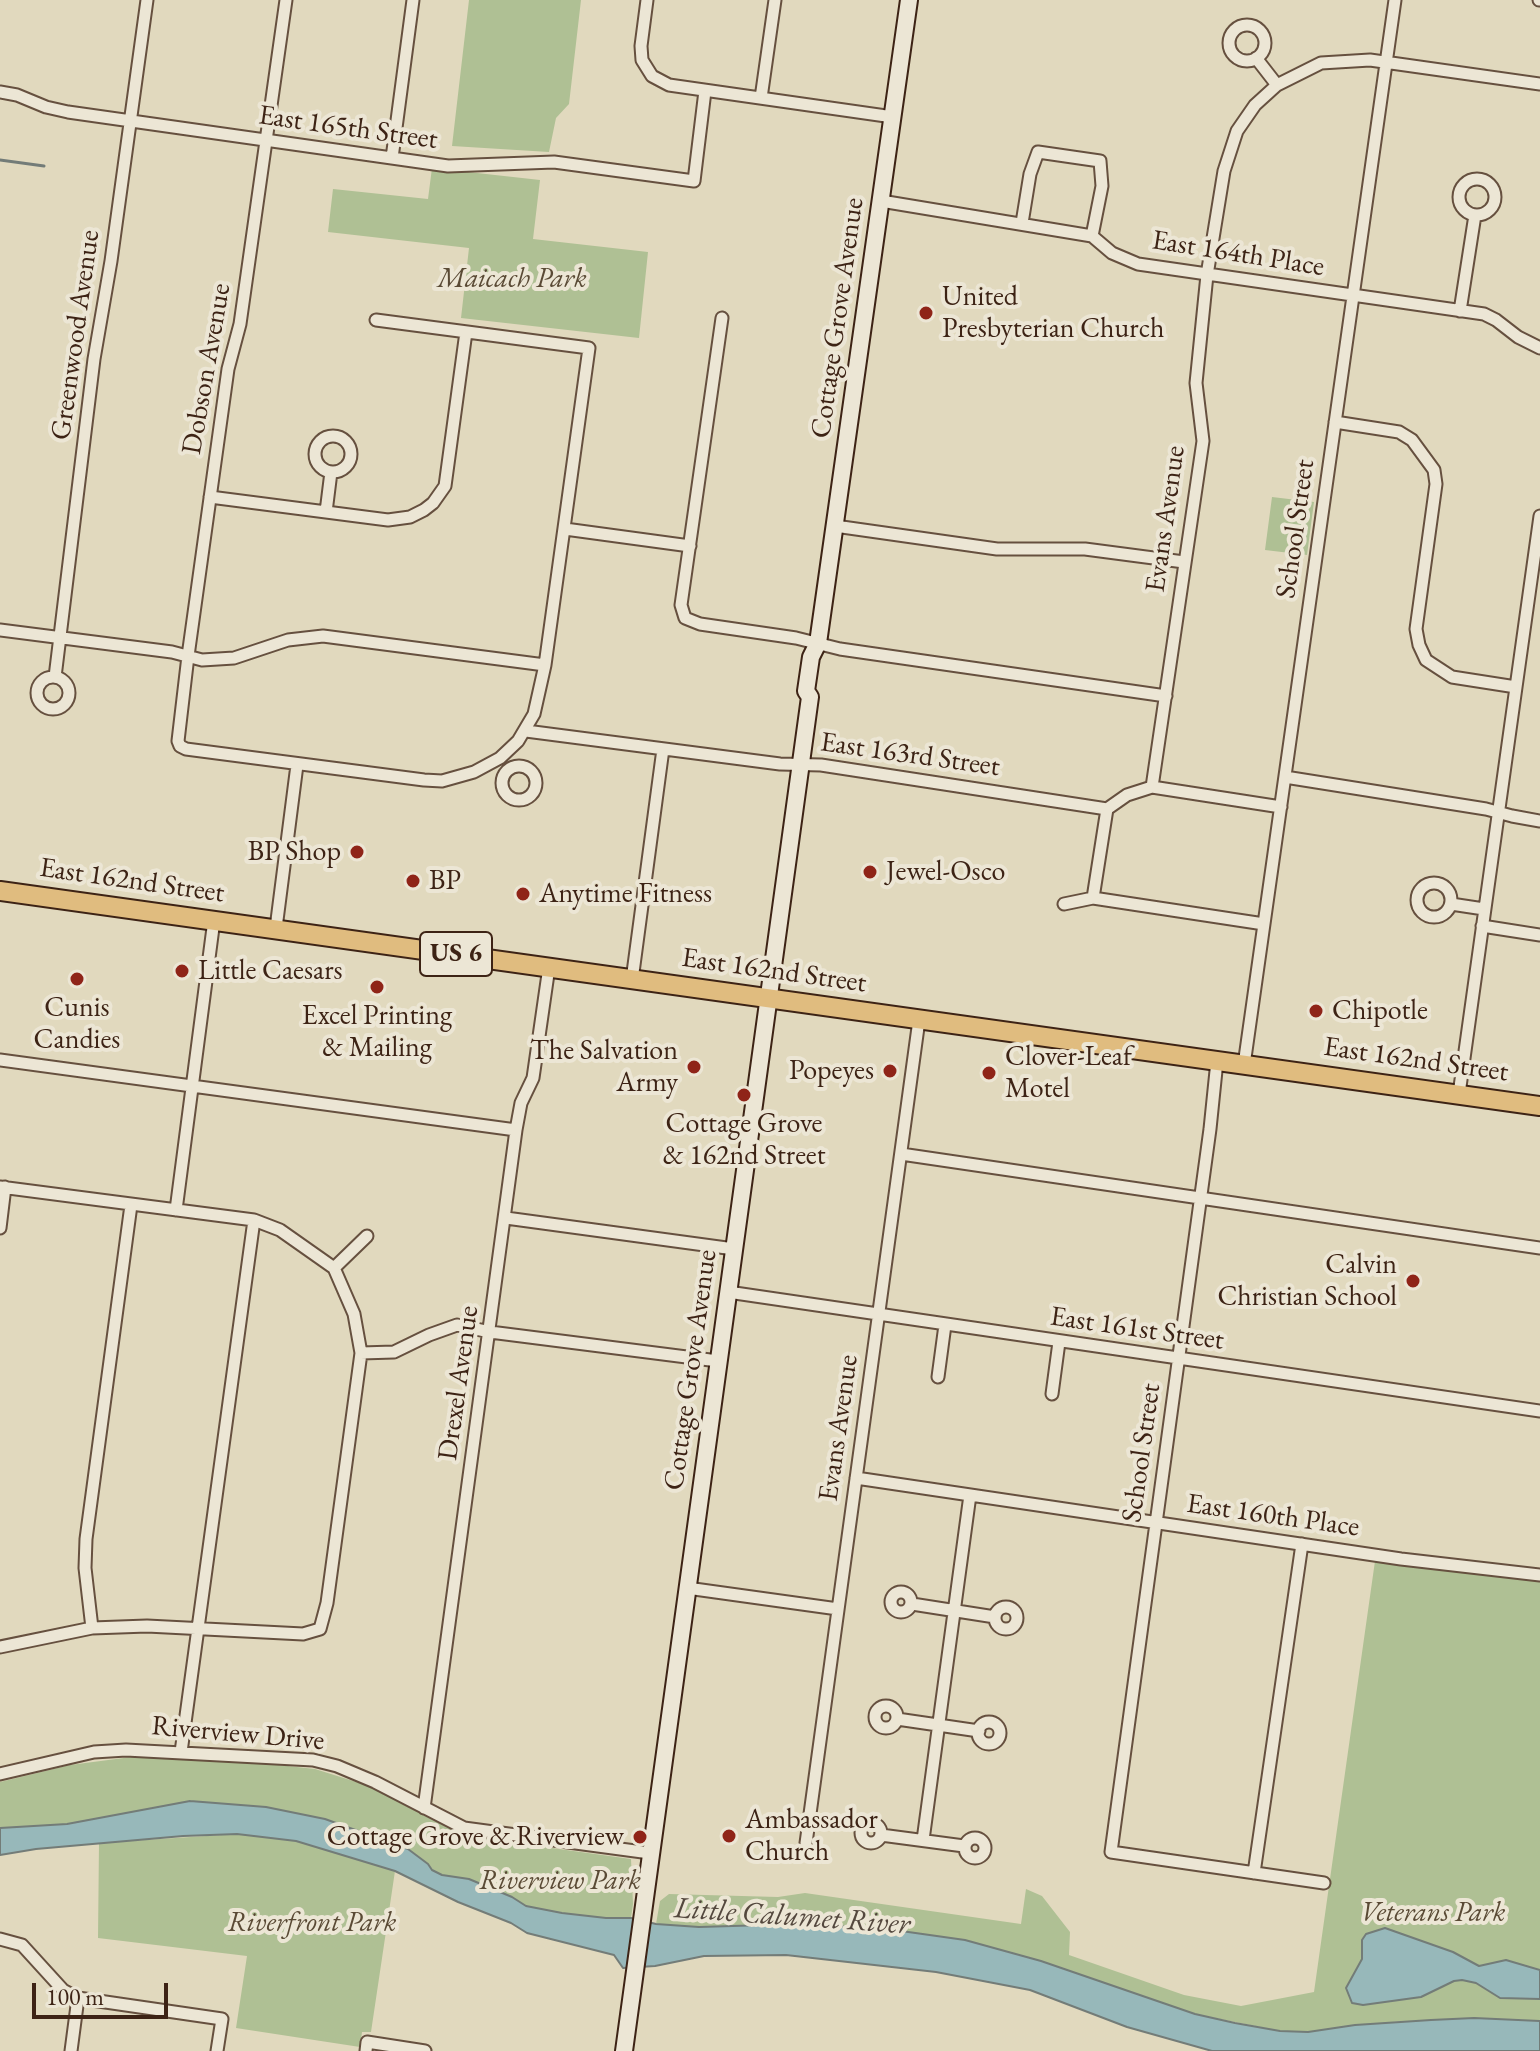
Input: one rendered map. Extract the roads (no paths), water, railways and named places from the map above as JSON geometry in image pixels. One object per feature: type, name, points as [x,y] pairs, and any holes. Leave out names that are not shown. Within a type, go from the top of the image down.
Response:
[{"type":"main road","name":"Cottage Grove Avenue","points":[[624,2051],[810,697],[806,691],[811,657],[818,643],[909,0]]},
{"type":"main road","name":"East 162nd Street","points":[[0,891],[1540,1106]]},
{"type":"street","name":"Greenwood Avenue","points":[[55,677],[94,359],[147,0]]},
{"type":"street","name":"Dobson Avenue","points":[[286,0],[240,324],[228,369],[178,733],[180,746],[196,751],[297,765]]},
{"type":"street","points":[[392,158],[413,0]]},
{"type":"street","points":[[647,0],[642,60],[652,76],[669,85],[893,117]]},
{"type":"street","points":[[761,98],[775,0]]},
{"type":"street","name":"School Street","points":[[1244,1065],[1395,0]]},
{"type":"street","points":[[1256,58],[1277,85]]},
{"type":"street","name":"Evans Avenue","points":[[1152,787],[1203,441],[1196,383],[1207,275],[1229,152],[1237,131],[1255,105],[1277,85],[1321,63],[1355,59],[1540,84]]},
{"type":"street","name":"East 165th Street","points":[[0,92],[57,110],[448,166],[554,162],[694,181],[705,91]]},
{"type":"street","points":[[1022,223],[1030,174],[1038,152],[1100,161],[1102,186],[1092,236]]},
{"type":"street","name":"East 164th Place","points":[[881,201],[1092,236],[1112,253],[1138,264],[1493,318],[1518,337],[1540,348]]},
{"type":"street","points":[[1460,311],[1475,215]]},
{"type":"street","points":[[722,318],[681,605],[685,618],[700,624],[840,649],[1166,696]]},
{"type":"street","points":[[276,928],[297,765],[442,781],[474,772],[500,758],[526,731],[539,700],[545,665],[589,348],[376,320]]},
{"type":"street","points":[[210,497],[400,520],[424,510],[445,486],[466,332]]},
{"type":"street","points":[[1335,422],[1399,432],[1412,440],[1434,470],[1436,484],[1416,629],[1426,660],[1452,677],[1516,687]]},
{"type":"street","points":[[326,512],[331,472]]},
{"type":"street","points":[[1459,1094],[1540,516]]},
{"type":"street","points":[[835,526],[997,549],[1085,549],[1184,562]]},
{"type":"street","points":[[565,529],[690,546]]},
{"type":"street","points":[[0,630],[217,660],[234,658],[288,640],[323,636],[545,665]]},
{"type":"street","name":"East 163rd Street","points":[[526,731],[780,764],[821,765],[1107,809]]},
{"type":"street","points":[[632,980],[663,749]]},
{"type":"street","points":[[500,758],[509,769]]},
{"type":"street","points":[[1285,777],[1498,811],[1540,821]]},
{"type":"street","points":[[1093,898],[1107,809],[1127,795],[1152,787],[1281,807]]},
{"type":"street","points":[[1064,904],[1093,898],[1264,924]]},
{"type":"street","points":[[1451,904],[1484,909]]},
{"type":"street","points":[[176,1210],[214,920]]},
{"type":"street","points":[[1482,926],[1540,935]]},
{"type":"street","name":"Drexel Avenue","points":[[424,1808],[516,1130],[521,1103],[533,1078],[549,967]]},
{"type":"street","name":"Evans Avenue","points":[[806,1843],[919,1020]]},
{"type":"street","points":[[0,1060],[516,1130]]},
{"type":"street","name":"School Street","points":[[1217,1061],[1111,1852],[1254,1873]]},
{"type":"street","points":[[901,1154],[1540,1248]]},
{"type":"street","points":[[0,1228],[3,1187],[254,1220],[288,1234],[334,1268],[354,1314],[361,1353],[327,1603],[320,1629],[303,1634],[199,1628],[92,1628],[0,1647]]},
{"type":"street","points":[[92,1628],[85,1568],[86,1539],[131,1205]]},
{"type":"street","points":[[506,1218],[734,1249]]},
{"type":"street","points":[[181,1752],[254,1220]]},
{"type":"street","points":[[334,1268],[367,1236]]},
{"type":"street","name":"East 161st Street","points":[[728,1292],[1540,1411]]},
{"type":"street","points":[[361,1353],[394,1352],[457,1325],[490,1332],[718,1361]]},
{"type":"street","points":[[938,1377],[945,1325]]},
{"type":"street","points":[[1052,1394],[1059,1342]]},
{"type":"street","name":"East 160th Place","points":[[856,1478],[1427,1563],[1540,1575]]},
{"type":"street","points":[[923,1840],[970,1495]]},
{"type":"street","points":[[1302,1544],[1254,1873],[1324,1883]]},
{"type":"street","points":[[687,1588],[838,1609]]},
{"type":"street","points":[[912,1604],[995,1617]]},
{"type":"street","points":[[897,1719],[979,1731]]},
{"type":"street","name":"Riverview Drive","points":[[0,1774],[94,1752],[126,1750],[313,1760],[364,1777],[450,1822],[487,1833],[650,1853]]},
{"type":"street","points":[[881,1835],[964,1846]]},
{"type":"street","points":[[0,1939],[22,1945],[63,1990],[78,1998],[222,2019],[217,2051]]},
{"type":"street","points":[[71,2051],[78,1998]]},
{"type":"street","points":[[367,2046],[425,2051]]},
{"type":"water","points":[[190,1801],[266,1807],[325,1819],[408,1849],[442,1875],[469,1879],[526,1906],[562,1913],[699,1927],[873,1927],[965,1940],[1041,1961],[1195,2014],[1280,2031],[1308,2032],[1355,2025],[1474,2018],[1540,2021],[1540,2051],[1212,2051],[1127,2027],[1030,1990],[936,1972],[786,1955],[704,1956],[655,1966],[623,1968],[614,1955],[527,1933],[395,1871],[296,1841],[237,1834],[183,1836],[0,1855],[0,1828],[67,1824]]},
{"type":"water","points":[[1385,1928],[1453,1952],[1479,1966],[1506,1960],[1540,1970],[1540,1999],[1500,1998],[1476,1983],[1462,1980],[1421,1997],[1363,2005],[1352,2003],[1346,1988],[1362,1959],[1362,1940],[1366,1934]]},
{"type":"waterway","points":[[0,160],[44,166]]},
{"type":"place","name":"United Presbyterian Church","points":[[926,313]]},
{"type":"place","name":"BP Shop","points":[[357,852]]},
{"type":"place","name":"Jewel-Osco","points":[[870,872]]},
{"type":"place","name":"BP","points":[[413,881]]},
{"type":"place","name":"Anytime Fitness","points":[[523,894]]},
{"type":"place","name":"Little Caesars","points":[[182,971]]},
{"type":"place","name":"Cunis Candies","points":[[77,979]]},
{"type":"place","name":"Excel Printing & Mailing","points":[[377,987]]},
{"type":"place","name":"Chipotle","points":[[1316,1011]]},
{"type":"place","name":"The Salvation Army","points":[[694,1067]]},
{"type":"place","name":"Popeyes","points":[[890,1071]]},
{"type":"place","name":"Clover-Leaf Motel","points":[[989,1073]]},
{"type":"place","name":"Cottage Grove & 162nd Street","points":[[744,1095]]},
{"type":"place","name":"Calvin Christian School","points":[[1413,1281]]},
{"type":"place","name":"Ambassador Church","points":[[729,1836]]},
{"type":"place","name":"Cottage Grove & Riverview","points":[[640,1837]]},
{"type":"park label","name":"Maicach Park","points":[[512,279]]},
{"type":"park label","name":"Riverview Park","points":[[560,1881]]},
{"type":"park label","name":"Veterans Park","points":[[1433,1913]]},
{"type":"park label","name":"Riverfront Park","points":[[312,1923]]},
{"type":"water label","name":"Little Calumet River","points":[[792,1917]]}]
